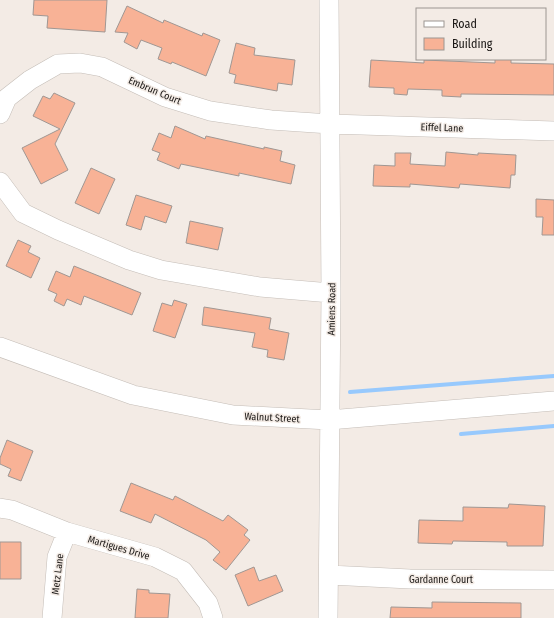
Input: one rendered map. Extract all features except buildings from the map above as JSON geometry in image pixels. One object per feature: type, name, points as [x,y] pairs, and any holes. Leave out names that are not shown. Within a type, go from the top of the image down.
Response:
[{"type":"street","name":"Amiens Road","points":[[328,618],[331,293],[329,0]]},
{"type":"street","name":"Embrun Court","points":[[0,114],[7,98],[30,80],[58,64],[80,63],[102,67],[165,97],[210,111],[271,120],[330,124]]},
{"type":"street","name":"Eiffel Lane","points":[[330,124],[554,130]]},
{"type":"street","points":[[0,182],[23,213],[58,230],[128,260],[161,270],[260,287],[331,293]]},
{"type":"street","name":"Walnut Street","points":[[0,348],[133,395],[233,414],[329,420],[554,401]]},
{"type":"street","name":"Martigues Drive","points":[[0,508],[12,510],[67,532],[155,557],[183,571],[208,603],[213,618]]},
{"type":"street","name":"Metz Lane","points":[[52,618],[57,557],[67,532]]},
{"type":"street","name":"Gardanne Court","points":[[329,575],[410,579],[554,580]]},
{"type":"waterway","points":[[350,392],[554,376]]},
{"type":"waterway","points":[[461,434],[554,426]]}]
